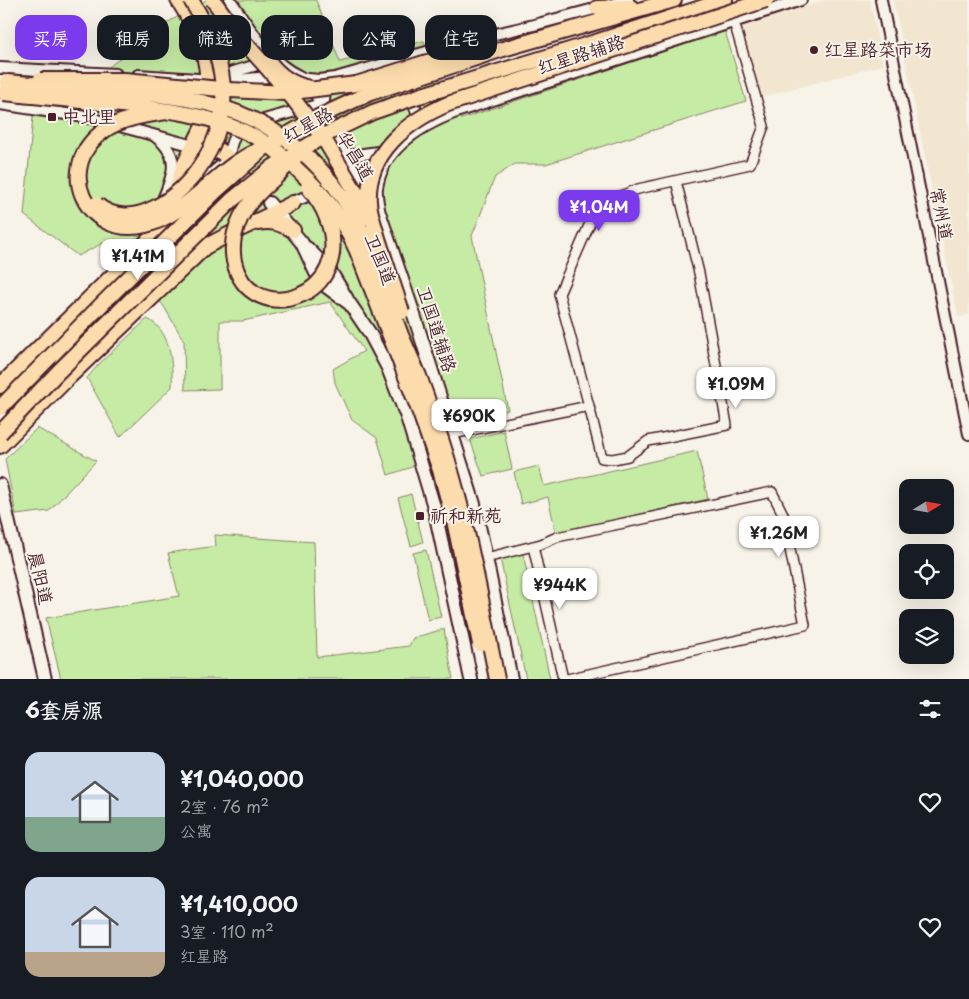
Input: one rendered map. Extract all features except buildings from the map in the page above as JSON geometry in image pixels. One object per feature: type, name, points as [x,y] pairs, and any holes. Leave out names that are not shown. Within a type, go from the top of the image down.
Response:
[{"type":"main road","points":[[178,0],[190,19],[202,46],[208,79],[206,131],[211,141],[229,159]]},
{"type":"main road","points":[[80,166],[86,191],[93,201],[108,212],[120,215],[141,213],[161,204],[185,186],[202,165],[220,126],[223,98],[222,80],[215,48],[192,0]]},
{"type":"main road","name":"华昌道","points":[[213,0],[240,36],[284,87],[324,140],[355,191],[380,243]]},
{"type":"main road","points":[[220,0],[241,29],[279,73],[297,84],[321,89]]},
{"type":"main road","name":"红星路","points":[[0,408],[216,191],[264,148],[316,118],[370,94],[503,49],[598,9],[654,6],[674,0]]},
{"type":"main road","name":"红星路","points":[[0,432],[232,200],[261,176],[305,146],[373,112],[419,96],[725,0]]},
{"type":"main road","points":[[380,243],[370,210],[369,190],[372,177],[377,163],[389,144],[401,132],[423,116],[448,104],[766,0]]},
{"type":"main road","points":[[2,90],[66,79],[125,80],[285,93],[368,81],[427,62],[503,49]]},
{"type":"main road","name":"卫国道","points":[[2,90],[175,111],[220,122],[239,129],[265,143],[294,166],[324,195],[349,233],[420,413],[450,503],[487,679]]},
{"type":"main road","name":"卫国道","points":[[2,90],[134,92],[198,100],[239,113],[276,131],[311,160],[324,174],[339,192],[364,237],[418,375],[457,491],[497,679]]},
{"type":"main road","points":[[175,111],[132,119],[106,128],[95,137],[87,148],[80,166],[78,179],[80,191],[91,210],[101,218],[115,225],[129,227],[149,224],[165,217],[185,203],[227,168],[250,153],[264,148]]},
{"type":"main road","points":[[0,386],[160,229],[169,210],[178,174],[206,120]]},
{"type":"main road","points":[[294,166],[325,213],[331,233],[332,251],[327,270],[316,286],[300,296],[290,299],[266,298],[247,286],[238,275],[233,258],[234,237],[241,216],[249,204],[305,146]]},
{"type":"main road","points":[[252,224],[273,208],[293,204],[291,219],[293,230]]},
{"type":"main road","points":[[273,208],[302,242],[316,273],[327,287],[350,304],[370,332],[388,368],[426,479],[471,679]]},
{"type":"main road","name":"卫国道辅路","points":[[380,215],[412,307],[463,468],[486,558],[511,679]]},
{"type":"main road","points":[[0,446],[143,305],[205,247],[225,235],[252,224],[268,221],[293,230]]},
{"type":"main road","name":"卫国道","points":[[380,243],[412,344],[418,375]]},
{"type":"main road","points":[[370,332],[412,307]]},
{"type":"main road","points":[[426,479],[463,468]]},
{"type":"main road","name":"晨阳道","points":[[0,485],[45,679]]},
{"type":"main road","name":"晨阳道","points":[[0,502],[42,679]]},
{"type":"main road","points":[[462,638],[501,630]]},
{"type":"street","points":[[230,0],[261,43]]},
{"type":"street","points":[[0,68],[235,81],[278,76],[319,80],[344,76],[465,41],[628,0]]},
{"type":"street","name":"红星路辅路","points":[[386,164],[400,145],[422,128],[459,111],[800,0]]},
{"type":"street","name":"常州道","points":[[883,0],[969,423]]},
{"type":"street","name":"常州道","points":[[883,0],[969,434]]},
{"type":"street","points":[[676,181],[699,273],[727,425],[648,442],[628,456],[613,459],[602,458],[559,294],[598,205],[638,189],[750,164],[764,126],[734,22]]},
{"type":"street","points":[[208,79],[273,60]]},
{"type":"street","points":[[277,60],[285,68],[308,80],[349,163],[380,215]]},
{"type":"street","points":[[398,61],[422,128]]},
{"type":"street","points":[[86,117],[90,72]]},
{"type":"street","points":[[169,210],[229,159],[232,138],[242,128],[252,123],[321,104],[324,101],[327,87],[344,76]]},
{"type":"street","points":[[2,90],[86,117],[194,146],[229,159],[273,208]]},
{"type":"street","points":[[136,253],[178,174],[171,154],[162,142],[155,137]]},
{"type":"street","points":[[293,204],[349,163],[378,152],[394,152]]},
{"type":"street","points":[[349,163],[374,167],[386,164]]},
{"type":"street","name":"卫国道辅路","points":[[380,215],[377,189],[386,164]]},
{"type":"street","points":[[114,274],[143,305]]},
{"type":"street","points":[[452,434],[589,406]]},
{"type":"street","points":[[486,558],[533,546],[557,537],[772,492],[783,514],[805,624],[565,679],[533,546]]},
{"type":"shaded area","points":[[825,0],[870,0],[883,65],[761,97],[741,27]]},
{"type":"shaded area","points":[[893,0],[969,0],[969,315],[958,317]]},
{"type":"green space","points":[[206,0],[316,0],[322,15],[261,15],[261,60],[333,60],[333,44],[340,62],[348,60],[415,60],[415,43],[424,41],[425,60],[432,60],[450,106],[461,119],[725,31],[746,101],[546,164],[515,164],[495,177],[472,236],[508,410],[440,424],[412,467],[388,475],[377,438],[352,420],[335,383],[333,369],[364,351],[330,302],[243,321],[220,321],[220,389],[185,390],[184,341],[163,305],[103,243],[78,256],[24,215],[33,116],[93,125],[105,70],[118,60],[169,60],[169,22],[179,16],[179,60],[251,60],[251,15],[180,15]]},
{"type":"green space","points":[[147,319],[155,324],[166,339],[171,358],[172,387],[120,437],[87,378],[99,364]]},
{"type":"green space","points":[[37,428],[96,461],[49,511],[16,515],[5,459]]},
{"type":"green space","points":[[504,431],[512,469],[483,476],[470,439]]},
{"type":"green space","points":[[697,451],[708,499],[556,533],[548,497],[521,504],[514,472],[539,466],[544,486]]},
{"type":"green space","points":[[411,494],[423,542],[411,546],[398,498]]},
{"type":"green space","points":[[215,535],[314,542],[317,657],[409,646],[413,638],[444,629],[453,679],[61,679],[46,618],[179,596],[168,553],[216,546]]},
{"type":"green space","points":[[426,550],[441,617],[428,620],[413,553]]},
{"type":"green space","points":[[523,554],[550,679],[526,679],[500,558]]},
{"type":"place","name":"红星路菜市场","points":[[814,50]]},
{"type":"place","name":"中北里","points":[[52,117]]},
{"type":"place","name":"祈和新苑","points":[[420,516]]}]
